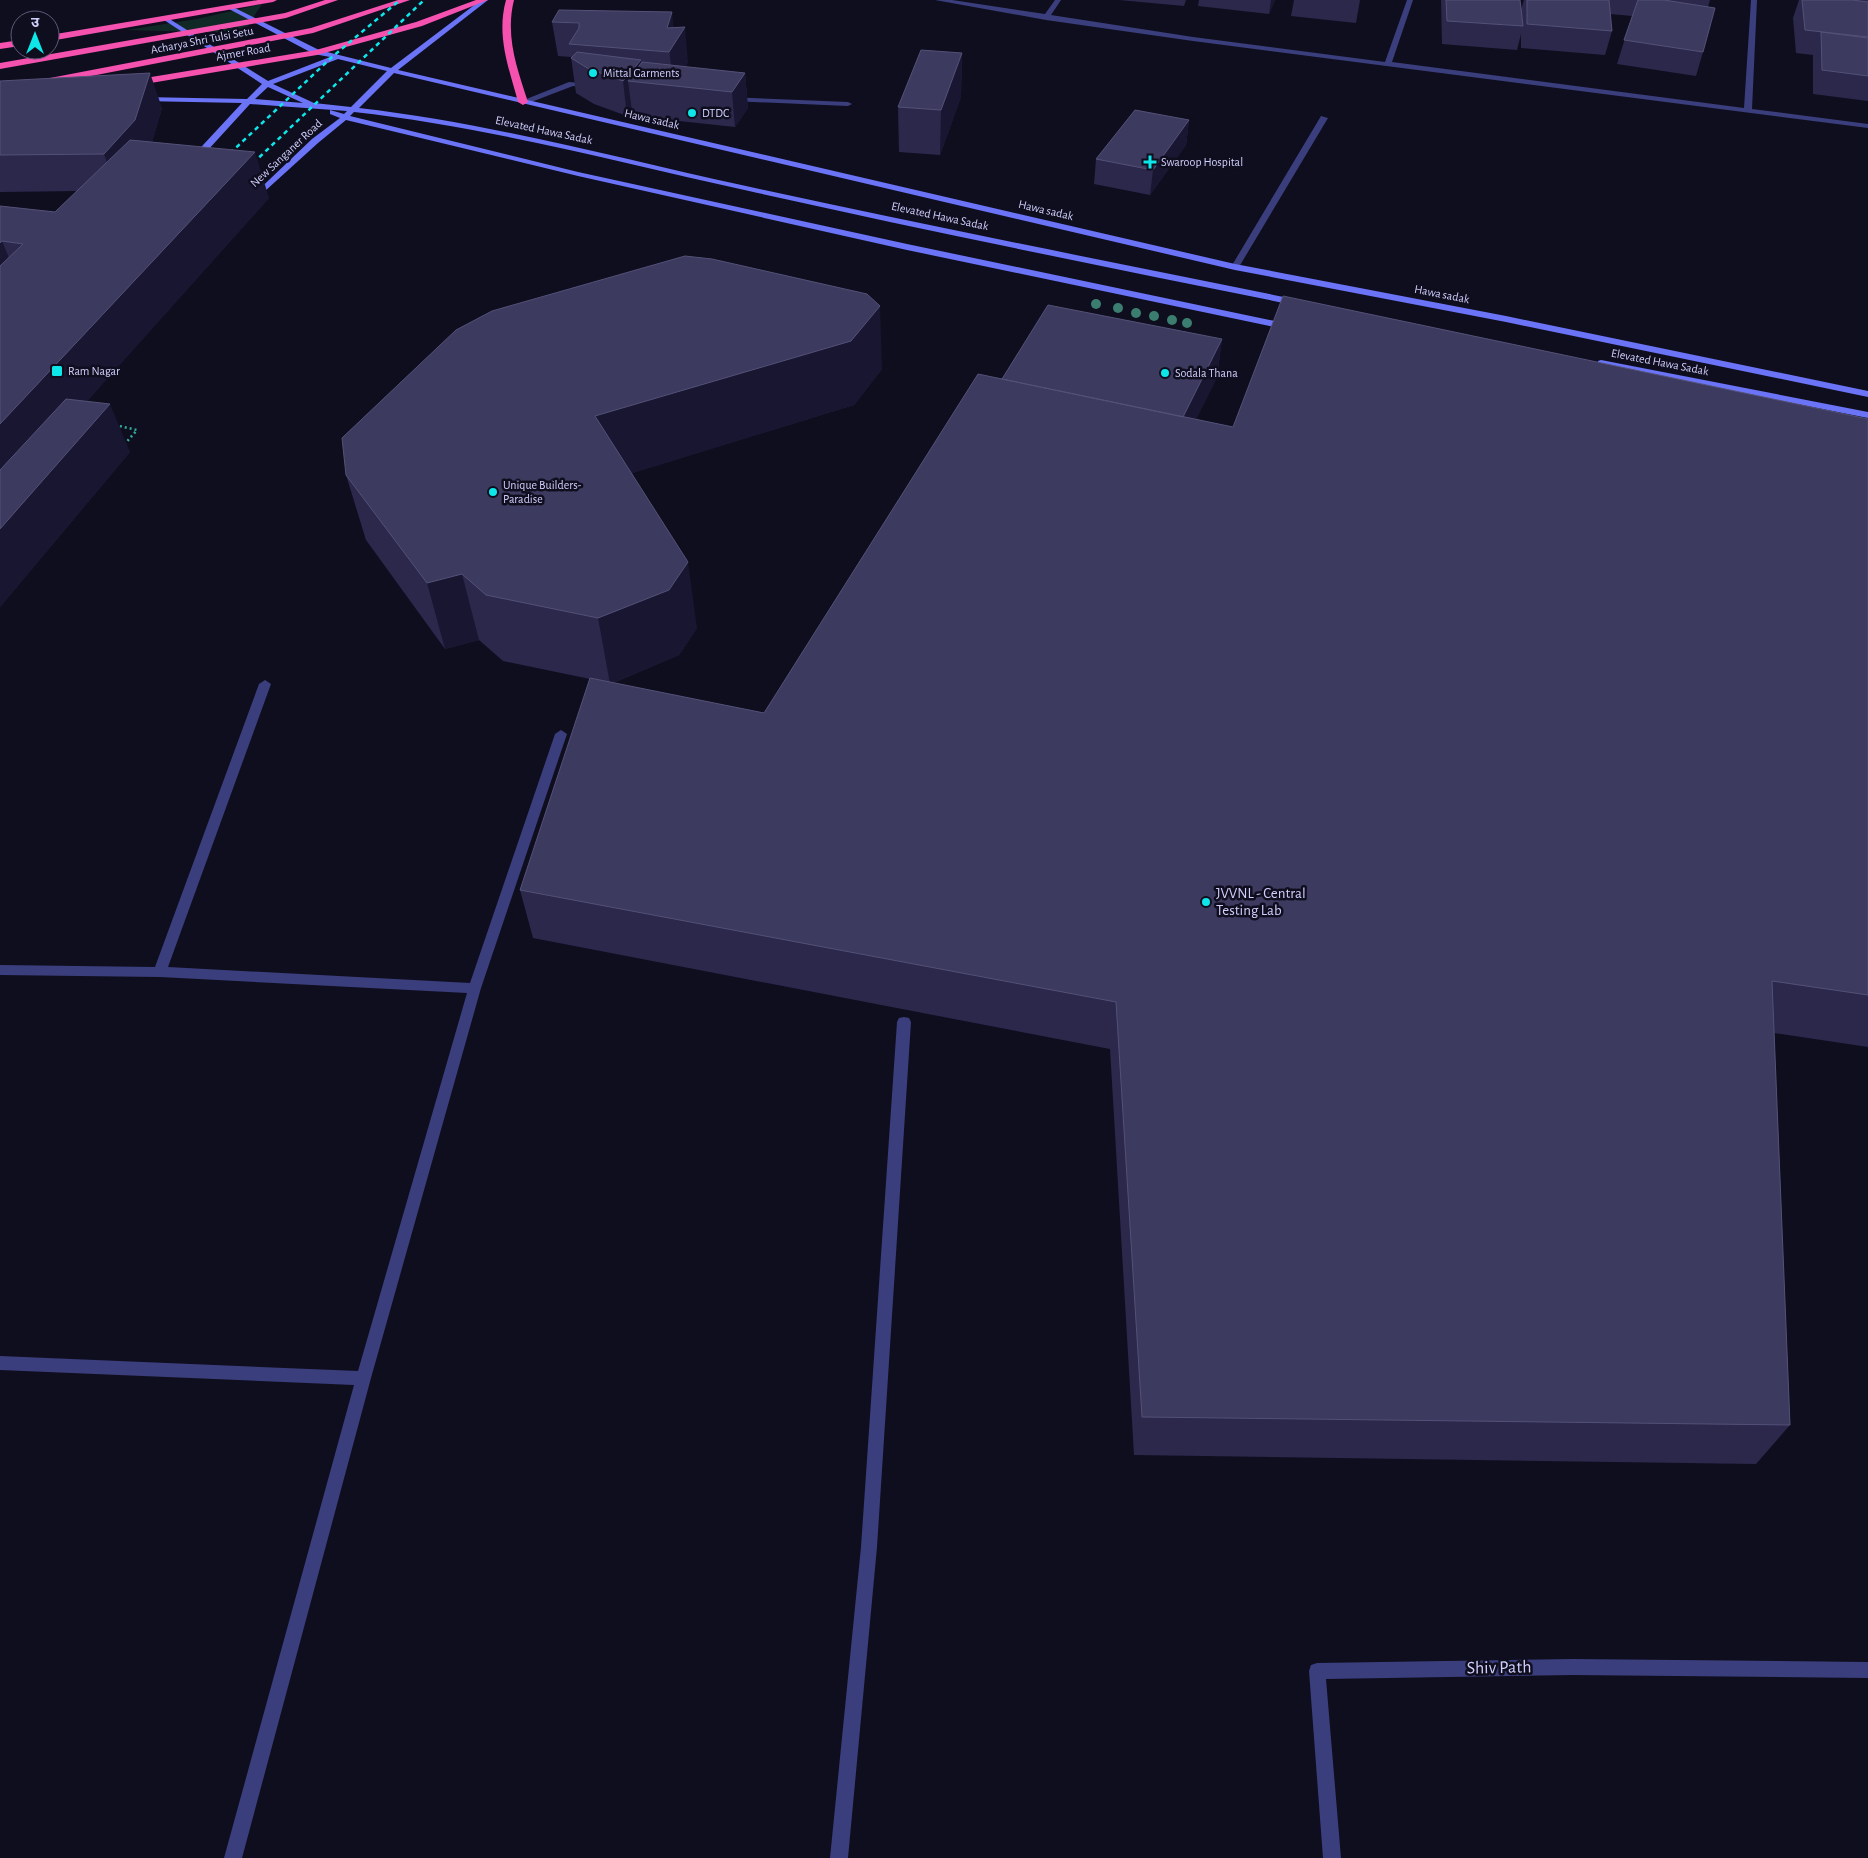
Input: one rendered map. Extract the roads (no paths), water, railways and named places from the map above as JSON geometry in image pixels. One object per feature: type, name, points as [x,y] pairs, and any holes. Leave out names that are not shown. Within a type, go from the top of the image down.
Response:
[{"type":"highway","points":[[60,36],[273,0]]},
{"type":"highway","name":"Acharya Shri Tulsi Setu","points":[[0,66],[286,16],[334,0]]},
{"type":"highway","name":"Acharya Shri Tulsi Setu","points":[[37,83],[212,52],[313,30],[406,0]]},
{"type":"highway","name":"Ajmer Road","points":[[120,84],[317,52],[418,24],[485,0]]},
{"type":"highway","points":[[510,0],[507,9],[505,32],[522,102]]},
{"type":"main road","name":"New Sanganer Road","points":[[246,207],[315,141],[345,117],[393,70],[485,0]]},
{"type":"main road","name":"Hawa sadak","points":[[231,8],[317,52],[522,102],[1235,267],[1506,319],[1868,394]]},
{"type":"main road","name":"New Sanganer Road","points":[[166,19],[267,84],[345,117]]},
{"type":"main road","points":[[190,165],[236,113],[267,84],[337,57]]},
{"type":"main road","name":"Elevated Hawa Sadak","points":[[131,99],[222,100],[367,111],[482,130],[568,147],[732,186],[1309,305]]},
{"type":"main road","points":[[345,117],[587,176],[907,247],[1299,329]]},
{"type":"main road","name":"Elevated Hawa Sadak","points":[[1590,361],[1868,416]]},
{"type":"street","points":[[938,0],[1046,18],[1868,126]]},
{"type":"street","points":[[1046,18],[1058,0]]},
{"type":"street","points":[[1388,64],[1410,0]]},
{"type":"street","points":[[1748,110],[1754,0]]},
{"type":"street","points":[[522,102],[572,84],[600,87]]},
{"type":"street","points":[[726,98],[774,102],[848,104]]},
{"type":"street","points":[[1235,267],[1324,118]]},
{"type":"street","points":[[160,972],[265,684]]},
{"type":"street","points":[[233,1858],[363,1378],[475,988],[561,734]]},
{"type":"street","points":[[0,970],[160,972],[475,988]]},
{"type":"street","points":[[840,1858],[869,1547],[904,1022]]},
{"type":"street","points":[[0,1363],[363,1378]]},
{"type":"street","name":"Shiv Path","points":[[1332,1858],[1317,1671],[1572,1667],[1868,1670]]},
{"type":"railway","points":[[224,159],[332,57],[400,0]]},
{"type":"railway","points":[[247,169],[424,0]]},
{"type":"place","name":"Mittal Garments","points":[[593,73]]},
{"type":"place","name":"DTDC","points":[[692,113]]},
{"type":"place","name":"Swaroop Hospital","points":[[1150,162]]},
{"type":"place","name":"Ram Nagar","points":[[57,371]]},
{"type":"place","name":"Sodala Thana","points":[[1165,373]]},
{"type":"place","name":"Unique Builders- Paradise","points":[[493,492]]},
{"type":"place","name":"JVVNL - Central Testing Lab","points":[[1206,902]]}]
